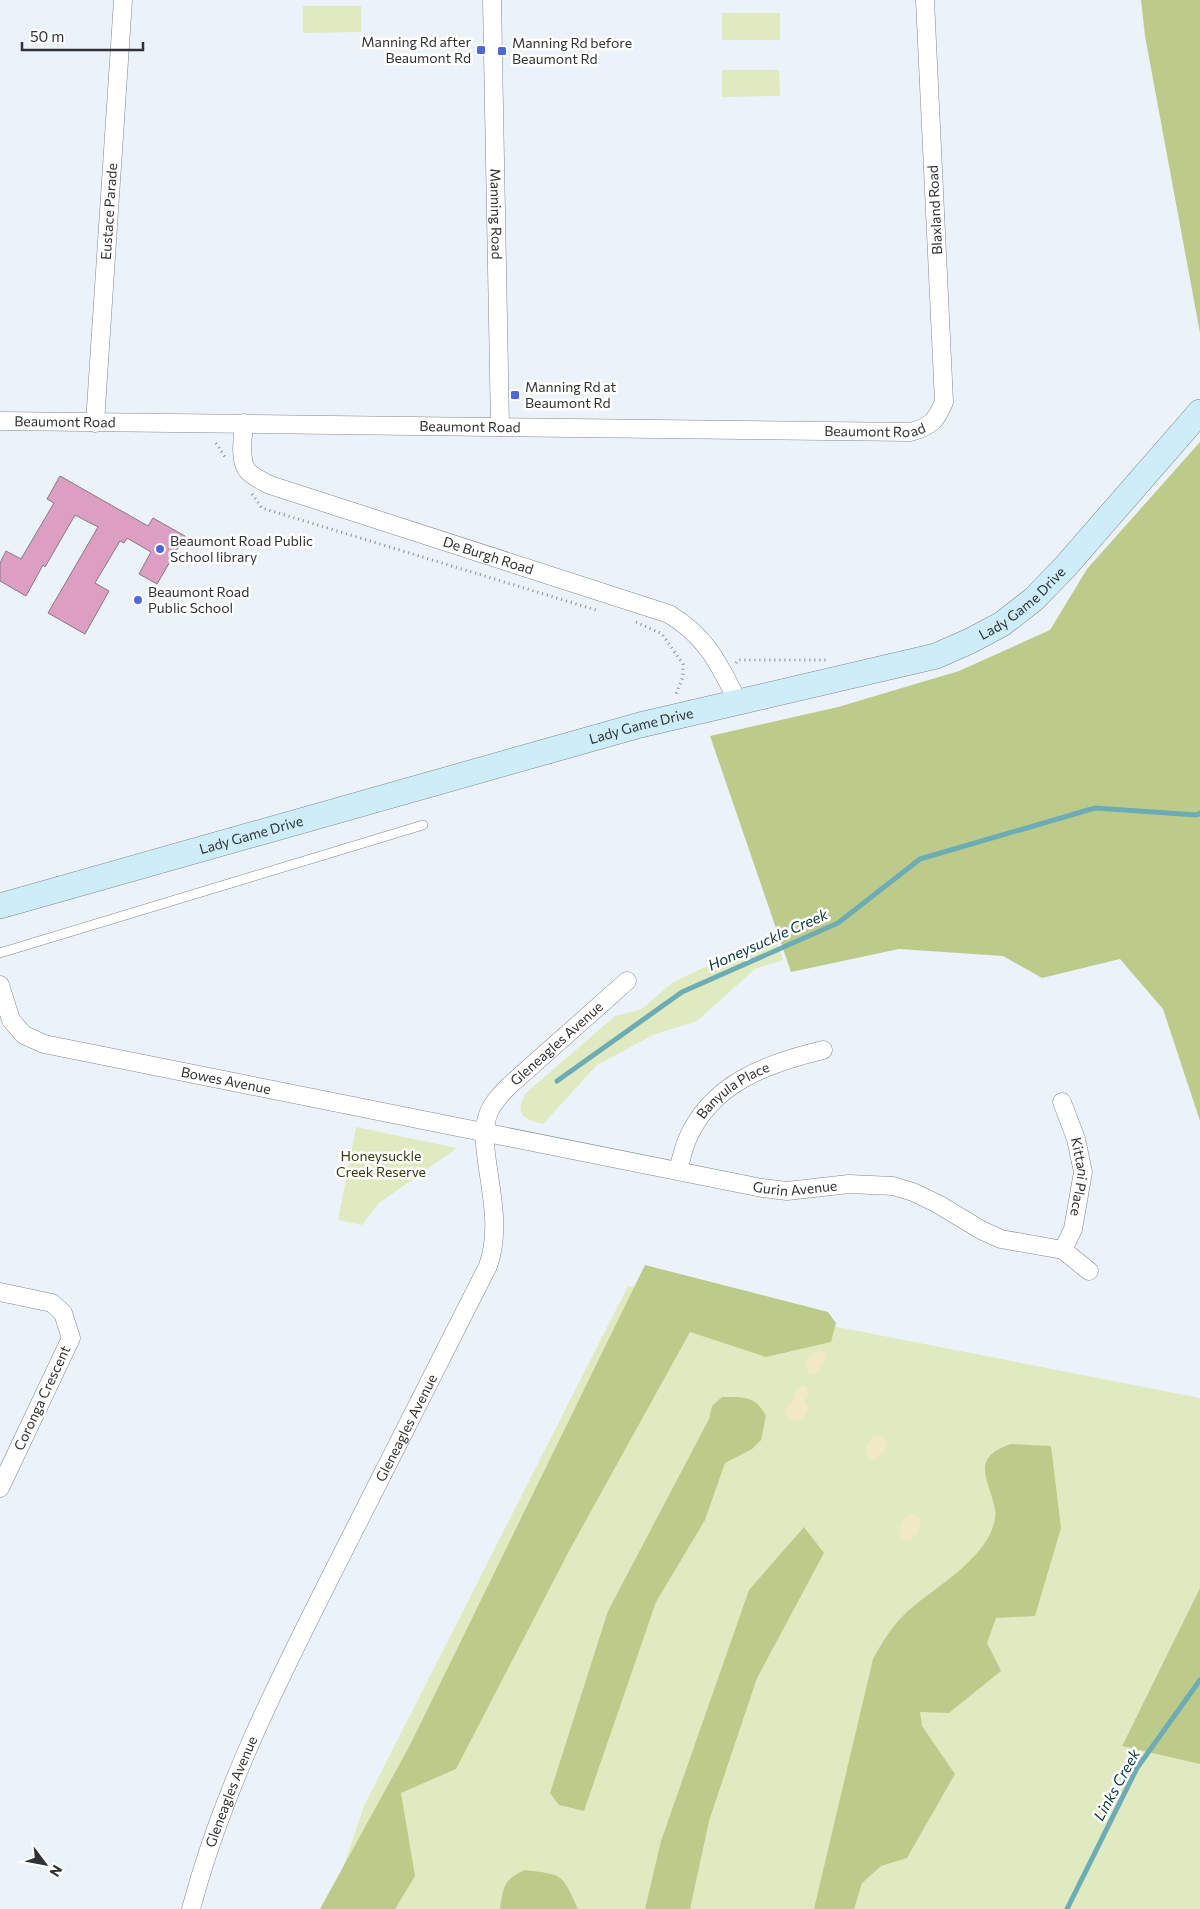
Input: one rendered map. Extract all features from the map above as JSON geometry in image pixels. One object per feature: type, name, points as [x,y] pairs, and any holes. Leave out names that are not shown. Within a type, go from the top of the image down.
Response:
[{"type":"main road","name":"Lady Game Drive","points":[[0,906],[640,725],[936,656],[1002,624],[1034,599],[1065,567],[1200,412]]},
{"type":"street","name":"Eustace Parade","points":[[95,423],[123,0]]},
{"type":"street","name":"Manning Road","points":[[492,0],[500,427]]},
{"type":"street","name":"Blaxland Road","points":[[925,0],[944,402],[937,418]]},
{"type":"street","name":"Beaumont Road","points":[[0,421],[911,432],[924,428],[937,418]]},
{"type":"street","name":"De Burgh Road","points":[[244,423],[243,459],[247,470],[270,485],[669,614],[686,625],[700,639],[718,662],[738,702]]},
{"type":"street","name":"Gleneagles Avenue","points":[[191,1909],[202,1866],[221,1812],[244,1757],[296,1646],[488,1266],[495,1236],[484,1133],[489,1111],[499,1096],[627,981]]},
{"type":"street","name":"Bowes Avenue","points":[[0,985],[11,1020],[24,1035],[44,1044],[484,1133]]},
{"type":"street","name":"Banyula Place","points":[[678,1170],[688,1140],[704,1111],[722,1093],[745,1076],[785,1059],[823,1050]]},
{"type":"street","name":"Kittani Place","points":[[1062,1102],[1076,1139],[1083,1172],[1073,1230],[1063,1250]]},
{"type":"street","name":"Gurin Avenue","points":[[484,1133],[762,1188],[787,1191],[850,1184],[893,1186],[913,1192],[938,1204],[981,1230],[1001,1239],[1063,1250],[1088,1271]]},
{"type":"street","name":"Coronga Crescent","points":[[0,1292],[52,1303],[63,1313],[71,1338],[0,1488]]},
{"type":"lane","points":[[0,953],[423,825]]},
{"type":"path","points":[[512,584],[597,610]]},
{"type":"path","points":[[632,621],[662,634],[682,664],[683,677],[673,702]]},
{"type":"path","points":[[726,678],[738,660],[831,660]]},
{"type":"green space","points":[[1141,0],[1200,0],[1200,333],[1145,36]]},
{"type":"green space","points":[[303,6],[361,6],[361,32],[303,33]]},
{"type":"green space","points":[[722,13],[780,13],[780,40],[722,40]]},
{"type":"green space","points":[[722,70],[779,70],[780,96],[722,97]]},
{"type":"green space","points":[[1200,442],[1200,1121],[1163,1009],[1120,959],[1042,978],[1003,956],[899,949],[791,972],[710,736],[838,707],[959,671],[1050,630],[1087,569]]},
{"type":"green space","points":[[774,935],[783,960],[755,969],[697,1021],[653,1035],[597,1065],[543,1124],[530,1120],[522,1114],[522,1100],[526,1093],[615,1016],[642,1009],[673,982]]},
{"type":"green space","name":"Honeysuckle Creek Reserve","points":[[356,1127],[457,1148],[379,1203],[362,1225],[338,1220]]},
{"type":"green space","points":[[645,1265],[828,1312],[836,1323],[831,1342],[766,1357],[690,1332],[569,1551],[456,1769],[401,1793],[415,1876],[395,1909],[320,1909],[410,1745]]},
{"type":"green space","points":[[628,1286],[1200,1398],[1200,1588],[1122,1745],[1200,1760],[1200,1909],[329,1909],[364,1806]]},
{"type":"green space","points":[[722,1397],[743,1397],[758,1404],[766,1416],[761,1440],[752,1449],[725,1463],[705,1520],[656,1602],[584,1811],[559,1805],[550,1793],[608,1611],[709,1419],[712,1406]]},
{"type":"green space","points":[[1011,1444],[1051,1446],[1061,1528],[1035,1616],[996,1618],[987,1643],[1001,1671],[949,1713],[920,1712],[922,1726],[955,1774],[907,1858],[881,1866],[862,1883],[854,1909],[814,1909],[873,1659],[903,1615],[962,1568],[981,1549],[991,1532],[995,1516],[986,1479],[986,1463],[990,1456]]},
{"type":"green space","points":[[804,1527],[824,1553],[757,1678],[709,1821],[690,1909],[645,1909],[661,1841],[749,1590]]},
{"type":"green space","points":[[1200,1588],[1200,1764],[1122,1746]]},
{"type":"green space","points":[[525,1870],[547,1873],[560,1878],[568,1888],[578,1909],[500,1909],[502,1895],[509,1880]]},
{"type":"sand","points":[[820,1350],[826,1354],[826,1360],[814,1375],[809,1375],[805,1364],[811,1354]]},
{"type":"sand","points":[[803,1385],[807,1388],[809,1394],[804,1403],[809,1408],[805,1417],[798,1421],[791,1420],[786,1416],[786,1409],[793,1401],[797,1388]]},
{"type":"sand","points":[[881,1436],[887,1442],[886,1448],[881,1455],[873,1460],[867,1455],[867,1446],[874,1437]]},
{"type":"sand","points":[[912,1513],[920,1521],[920,1525],[915,1535],[907,1541],[901,1539],[900,1527],[902,1521]]},
{"type":"building","points":[[60,476],[148,526],[153,518],[185,536],[157,584],[139,574],[151,552],[127,538],[124,543],[120,541],[95,583],[109,591],[85,634],[48,613],[98,527],[75,515],[26,596],[0,581],[0,563],[6,551],[21,559],[54,503],[47,499]]},
{"type":"waterway","name":"Honeysuckle Creek","points":[[557,1081],[682,992],[838,923],[920,859],[1095,808],[1197,815],[1200,813]]},
{"type":"waterway","name":"Links Creek","points":[[1067,1909],[1137,1768],[1200,1680]]},
{"type":"place","name":"Manning Rd after Beaumont Rd","points":[[481,50]]},
{"type":"place","name":"Manning Rd before Beaumont Rd","points":[[502,51]]},
{"type":"place","name":"Manning Rd at Beaumont Rd","points":[[515,395]]},
{"type":"place","name":"Beaumont Road Public School library","points":[[160,549]]},
{"type":"place","name":"Beaumont Road Public School","points":[[138,600]]}]
